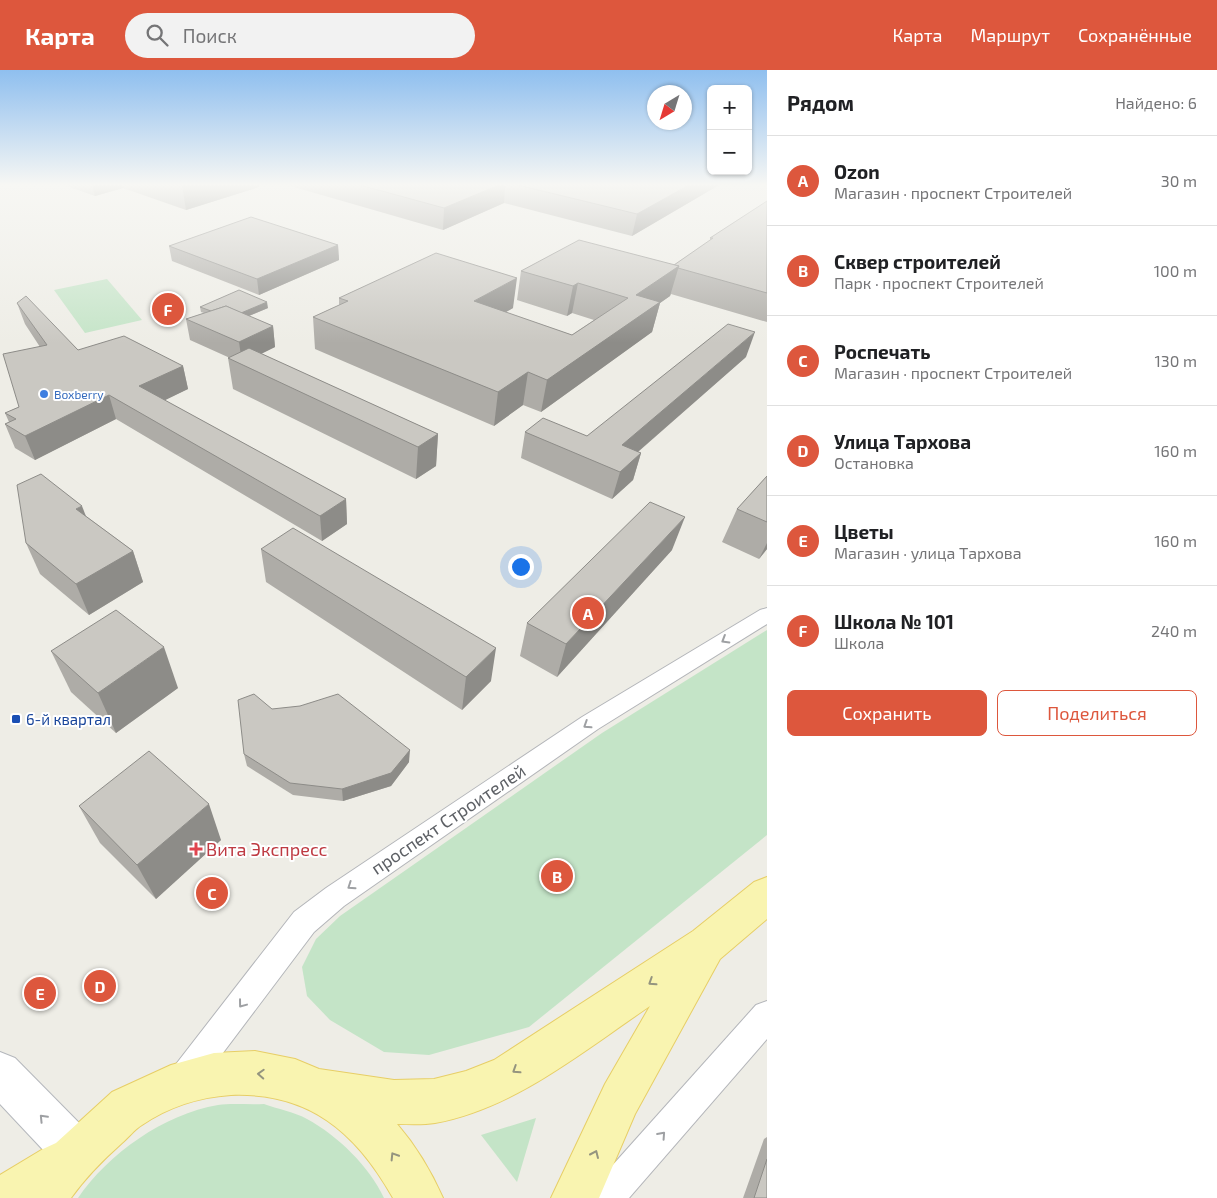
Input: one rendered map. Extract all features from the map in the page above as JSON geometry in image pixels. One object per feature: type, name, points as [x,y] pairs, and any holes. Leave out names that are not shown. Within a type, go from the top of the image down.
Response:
[{"type":"main road","points":[[41,1198],[77,1153],[126,1109],[182,1082],[230,1072],[239,1072],[277,1074],[322,1090],[394,1102],[434,1101],[466,1093],[509,1075],[707,945],[767,895]]},
{"type":"main road","points":[[575,1198],[620,1099],[707,945]]},
{"type":"main road","points":[[0,1073],[77,1153]]},
{"type":"main road","points":[[322,1090],[358,1114],[391,1150],[419,1198]]},
{"type":"main road","points":[[6,1198],[77,1153]]},
{"type":"street","name":"проспект Строителей","points":[[182,1082],[304,922],[334,897],[590,723],[767,615]]},
{"type":"street","points":[[606,1198],[767,1016]]},
{"type":"green space","points":[[107,279],[142,320],[85,333],[54,290]]},
{"type":"green space","points":[[767,630],[767,835],[529,1027],[429,1055],[384,1052],[330,1020],[307,996],[302,967],[316,939],[340,916],[602,733]]},
{"type":"green space","points":[[264,1104],[292,1112],[330,1134],[361,1163],[378,1186],[384,1198],[78,1198],[105,1166],[139,1138],[158,1127],[178,1117],[218,1105]]},
{"type":"green space","points":[[536,1118],[517,1182],[481,1135]]},
{"type":"building","points":[[193,238],[315,238],[338,245],[257,279],[169,246]]},
{"type":"building","points":[[710,238],[767,238],[767,293],[678,268],[679,266],[674,265],[713,238]]},
{"type":"building","points":[[579,240],[679,266],[636,295],[660,302],[547,380],[528,372],[498,392],[313,317],[348,301],[339,298],[436,253],[517,278],[474,301],[572,335],[628,298],[578,283],[573,286],[521,271]]},
{"type":"building","points":[[239,290],[267,302],[241,313],[226,306],[211,311],[200,307]]},
{"type":"building","points":[[26,296],[78,350],[124,336],[183,366],[139,386],[346,499],[320,516],[109,395],[25,436],[5,424],[16,419],[5,413],[19,407],[3,354],[47,345],[17,303]]},
{"type":"building","points":[[226,306],[273,326],[239,342],[186,319]]},
{"type":"building","points":[[728,324],[755,332],[622,445],[641,453],[620,472],[525,432],[543,418],[587,436]]},
{"type":"building","points":[[249,348],[438,434],[418,447],[228,358]]},
{"type":"building","points":[[41,474],[82,506],[76,509],[133,551],[76,584],[26,543],[17,485]]},
{"type":"building","points":[[767,476],[767,522],[737,509]]},
{"type":"building","points":[[650,502],[685,517],[566,644],[527,623]]},
{"type":"building","points":[[293,528],[496,648],[466,677],[261,549]]},
{"type":"building","points":[[116,610],[164,647],[98,693],[51,651]]},
{"type":"building","points":[[254,694],[272,709],[300,706],[338,694],[410,750],[391,773],[342,789],[290,783],[244,754],[238,700]]},
{"type":"building","points":[[149,751],[209,804],[137,865],[79,806]]},
{"type":"building","points":[[767,1159],[767,1198],[754,1198]]},
{"type":"place","name":"Школа № 101","points":[[168,309]]},
{"type":"place","name":"Boxberry","points":[[44,394]]},
{"type":"place","name":"Ozon","points":[[588,613]]},
{"type":"place","name":"6-й квартал","points":[[16,719]]},
{"type":"place","name":"Вита Экспресс","points":[[196,849]]},
{"type":"place","name":"Cквер cтроителей","points":[[557,876]]},
{"type":"place","name":"Роспечать","points":[[212,893]]},
{"type":"place","name":"Улица Тархова","points":[[100,986]]},
{"type":"place","name":"Цветы","points":[[40,993]]}]
